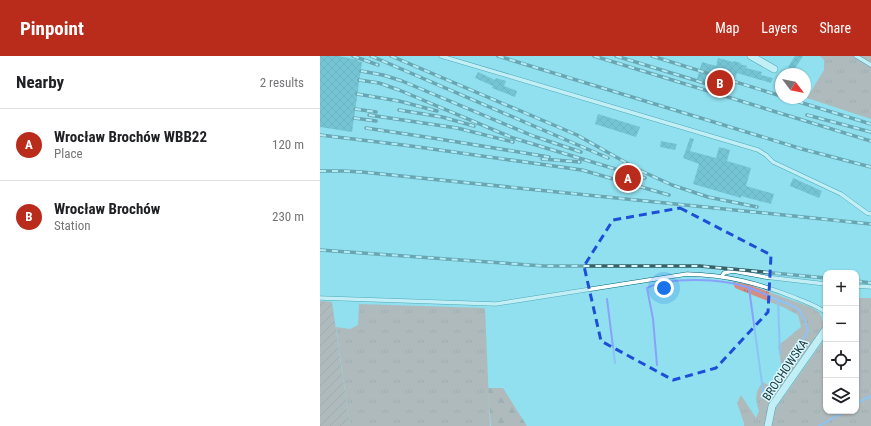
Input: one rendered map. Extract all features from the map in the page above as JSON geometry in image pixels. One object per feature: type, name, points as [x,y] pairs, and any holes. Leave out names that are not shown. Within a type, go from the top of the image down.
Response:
[{"type":"street","points":[[751,56],[774,70]]},
{"type":"street","name":"BROCHOWSKA","points":[[768,426],[772,406],[823,333]]},
{"type":"lane","points":[[441,56],[758,150],[773,162],[841,194],[867,213],[871,214]]},
{"type":"lane","points":[[856,56],[871,65]]},
{"type":"lane","points":[[722,276],[724,273],[733,272],[823,284]]},
{"type":"lane","points":[[320,298],[496,304],[687,274],[722,276],[766,286],[804,301],[823,311]]},
{"type":"lane","points":[[859,286],[871,287]]},
{"type":"highlighted area","points":[[680,208],[771,255],[768,312],[716,368],[673,380],[601,341],[584,266],[613,220]]},
{"type":"green space","points":[[820,56],[871,56],[871,119],[811,99],[811,91],[824,70],[824,60]]},
{"type":"green space","points":[[733,282],[747,284],[811,307],[820,313],[823,322],[823,327],[817,337],[775,396],[765,426],[744,426],[737,403],[741,395],[756,418],[759,411],[756,399],[758,389],[763,382],[774,389],[779,377],[781,363],[778,346],[801,327],[798,315],[785,308],[735,288]]},
{"type":"green space","points":[[859,298],[871,298],[871,426],[771,426],[775,409],[823,341],[823,414],[859,414]]},
{"type":"green space","points":[[320,301],[332,302],[350,426],[320,426]]},
{"type":"green space","points":[[359,304],[485,308],[490,426],[350,426],[336,327],[350,329],[358,325]]},
{"type":"green space","points":[[488,388],[503,388],[527,426],[491,426]]},
{"type":"building","points":[[320,56],[339,56],[362,62],[352,132],[320,127]]},
{"type":"building","points":[[795,56],[803,56],[795,68],[788,67]]},
{"type":"building","points":[[718,58],[741,63],[740,64],[747,66],[746,68],[762,72],[761,75],[773,78],[771,83],[737,73],[732,88],[730,89],[697,79],[702,62],[716,66]]},
{"type":"building","points":[[478,72],[495,80],[496,78],[506,81],[504,86],[517,91],[515,97],[492,88],[493,86],[475,78]]},
{"type":"building","points":[[598,114],[640,127],[636,137],[595,124]]},
{"type":"building","points":[[690,138],[694,139],[690,151],[716,158],[719,147],[730,150],[727,161],[751,168],[746,186],[774,194],[771,204],[741,196],[741,198],[693,184],[699,164],[683,158]]},
{"type":"building","points":[[661,141],[677,144],[675,150],[660,147]]},
{"type":"building","points":[[793,178],[822,191],[819,198],[790,186]]},
{"type":"waterway","points":[[657,365],[653,319],[647,288],[657,284],[682,280],[737,284],[796,307],[803,316],[808,331],[787,363]]},
{"type":"waterway","points":[[749,288],[764,398]]},
{"type":"waterway","points":[[607,299],[615,363]]},
{"type":"waterway","points":[[778,300],[780,354]]},
{"type":"waterway","points":[[859,402],[871,396]]},
{"type":"waterway","points":[[819,426],[841,414]]},
{"type":"railway","points":[[353,56],[378,65]]},
{"type":"railway","points":[[371,56],[608,158]]},
{"type":"railway","points":[[391,56],[577,135],[639,170],[672,185],[708,197],[757,207]]},
{"type":"railway","points":[[498,56],[802,149],[871,167]]},
{"type":"railway","points":[[594,56],[871,141]]},
{"type":"railway","points":[[616,56],[717,87]]},
{"type":"railway","points":[[652,56],[775,94]]},
{"type":"railway","points":[[361,71],[383,75],[402,81],[533,136],[581,152]]},
{"type":"railway","points":[[359,80],[379,83],[399,90],[513,138],[645,178]]},
{"type":"railway","points":[[357,94],[399,101],[437,111]]},
{"type":"railway","points":[[806,104],[871,124]]},
{"type":"railway","points":[[355,109],[376,112]]},
{"type":"railway","points":[[399,110],[442,117],[474,126]]},
{"type":"railway","points":[[369,115],[457,128],[513,142]]},
{"type":"railway","points":[[807,115],[871,132]]},
{"type":"railway","points":[[354,118],[376,121]]},
{"type":"railway","points":[[366,128],[549,157]]},
{"type":"railway","points":[[320,135],[582,170],[669,195]]},
{"type":"railway","points":[[542,159],[580,162]]},
{"type":"railway","points":[[320,171],[362,172],[871,224]]},
{"type":"railway","points":[[320,250],[544,266],[700,266],[823,278]]},
{"type":"railway","points":[[859,281],[871,283]]},
{"type":"place","name":"Wrocław Brochów","points":[[720,83]]},
{"type":"place","name":"Wrocław Brochów WBB22","points":[[628,178]]}]
